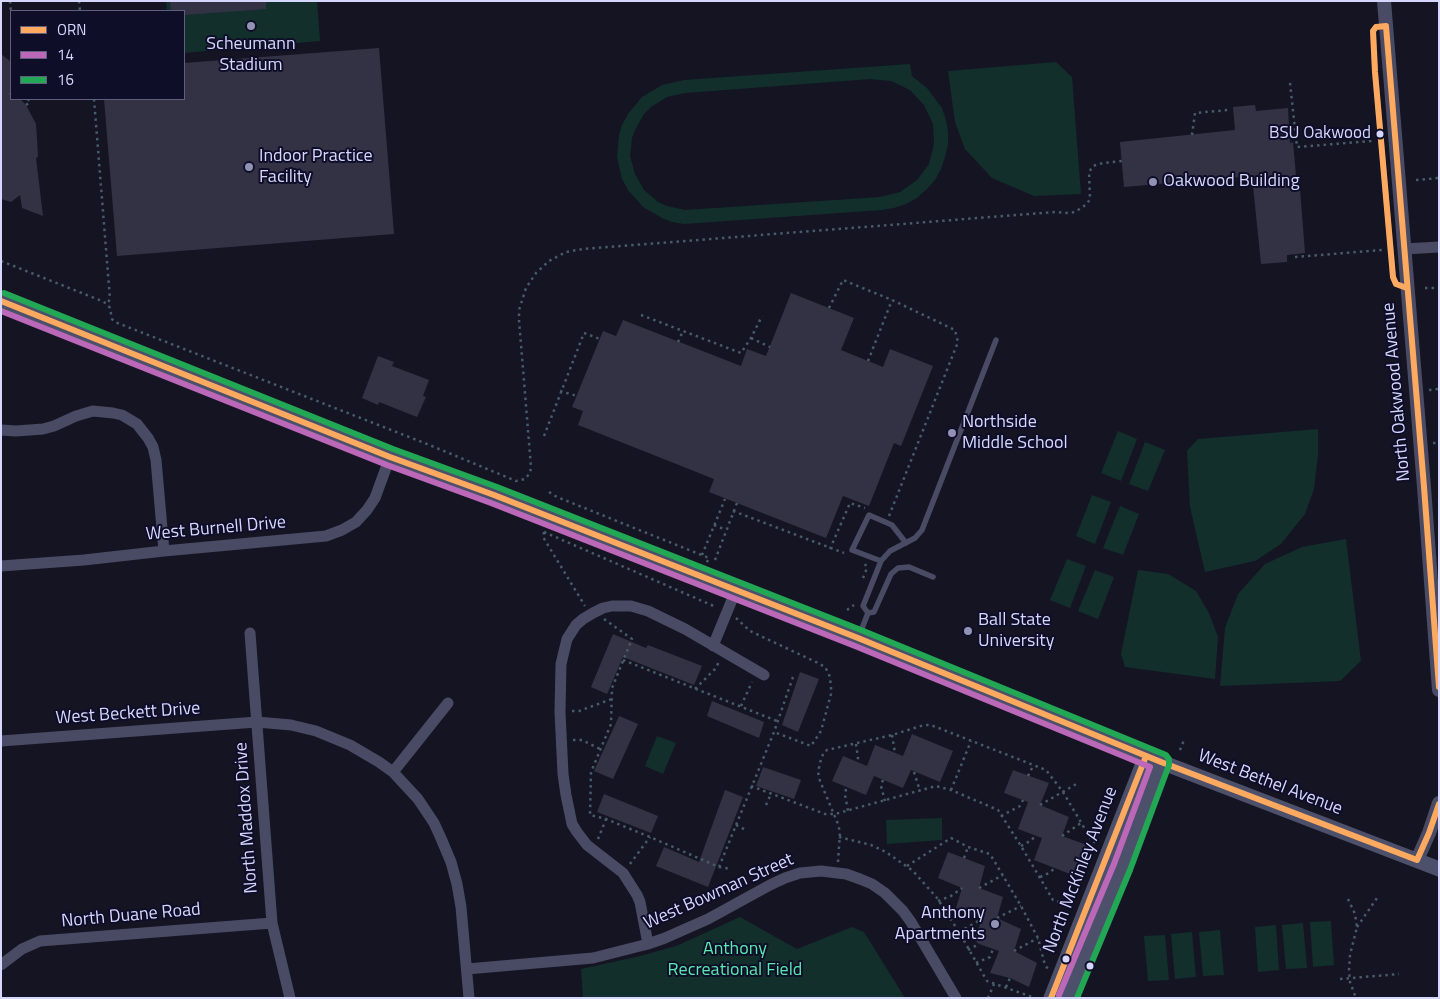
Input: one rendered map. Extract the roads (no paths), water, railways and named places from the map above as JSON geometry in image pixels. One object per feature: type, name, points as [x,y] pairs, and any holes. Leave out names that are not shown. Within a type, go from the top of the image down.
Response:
[{"type":"main road","name":"West Bethel Avenue","points":[[1,301],[390,457],[494,495],[858,638],[1161,762],[1439,869]]},
{"type":"main road","name":"North McKinley Avenue","points":[[1051,998],[1146,756]]},
{"type":"main road","name":"North McKinley Avenue","points":[[1067,998],[1122,867],[1161,762]]},
{"type":"street","name":"North Oakwood Avenue","points":[[1384,1],[1439,690]]},
{"type":"street","points":[[1404,249],[1439,247]]},
{"type":"street","points":[[1,430],[43,429],[93,411],[113,412],[138,424],[153,447],[156,460],[164,551]]},
{"type":"street","name":"West Burnell Drive","points":[[1,566],[326,536],[356,522],[366,510],[374,498],[390,457]]},
{"type":"street","points":[[713,646],[736,590]]},
{"type":"street","points":[[648,944],[637,895],[623,874],[590,847],[576,832],[572,824],[565,788],[560,712],[561,664],[571,631],[576,624],[593,612],[612,606],[631,606],[640,608],[685,630],[761,673]]},
{"type":"street","name":"North Maddox Drive","points":[[250,633],[272,923],[290,998]]},
{"type":"street","points":[[393,772],[448,703]]},
{"type":"street","name":"West Beckett Drive","points":[[1,741],[257,722],[292,725],[316,730],[350,745],[393,772],[418,799],[434,823],[451,862],[457,884],[461,907],[469,998]]},
{"type":"street","points":[[1417,860],[1439,803]]},
{"type":"street","name":"West Bowman Street","points":[[467,969],[593,958],[648,944],[708,919],[785,878],[810,871],[821,871],[837,873],[872,884],[895,902],[911,922],[956,998]]},
{"type":"street","name":"North Duane Road","points":[[1,965],[22,948],[40,941],[272,923]]},
{"type":"lane","points":[[1386,26],[1376,27],[1373,31],[1381,140],[1393,277],[1396,284],[1407,288]]},
{"type":"lane","points":[[868,613],[863,606],[881,562],[890,551],[915,538],[922,530],[996,340]]},
{"type":"lane","points":[[881,562],[852,550],[869,515],[892,525],[906,543]]},
{"type":"lane","points":[[868,613],[874,612],[891,574],[898,568],[909,567],[934,577]]},
{"type":"lane","points":[[858,638],[868,613]]},
{"type":"place","name":"Scheumann Stadium","points":[[251,26]]},
{"type":"place","name":"BSU Oakwood","points":[[1380,134]]},
{"type":"place","name":"Indoor Practice Facility","points":[[249,167]]},
{"type":"place","name":"Oakwood Building","points":[[1153,182]]},
{"type":"place","name":"Northside Middle School","points":[[952,433]]},
{"type":"place","name":"Ball State University","points":[[968,631]]},
{"type":"place","name":"Anthony Apartments","points":[[995,924]]},
{"type":"park label","name":"Anthony Recreational Field","points":[[735,960]]}]
